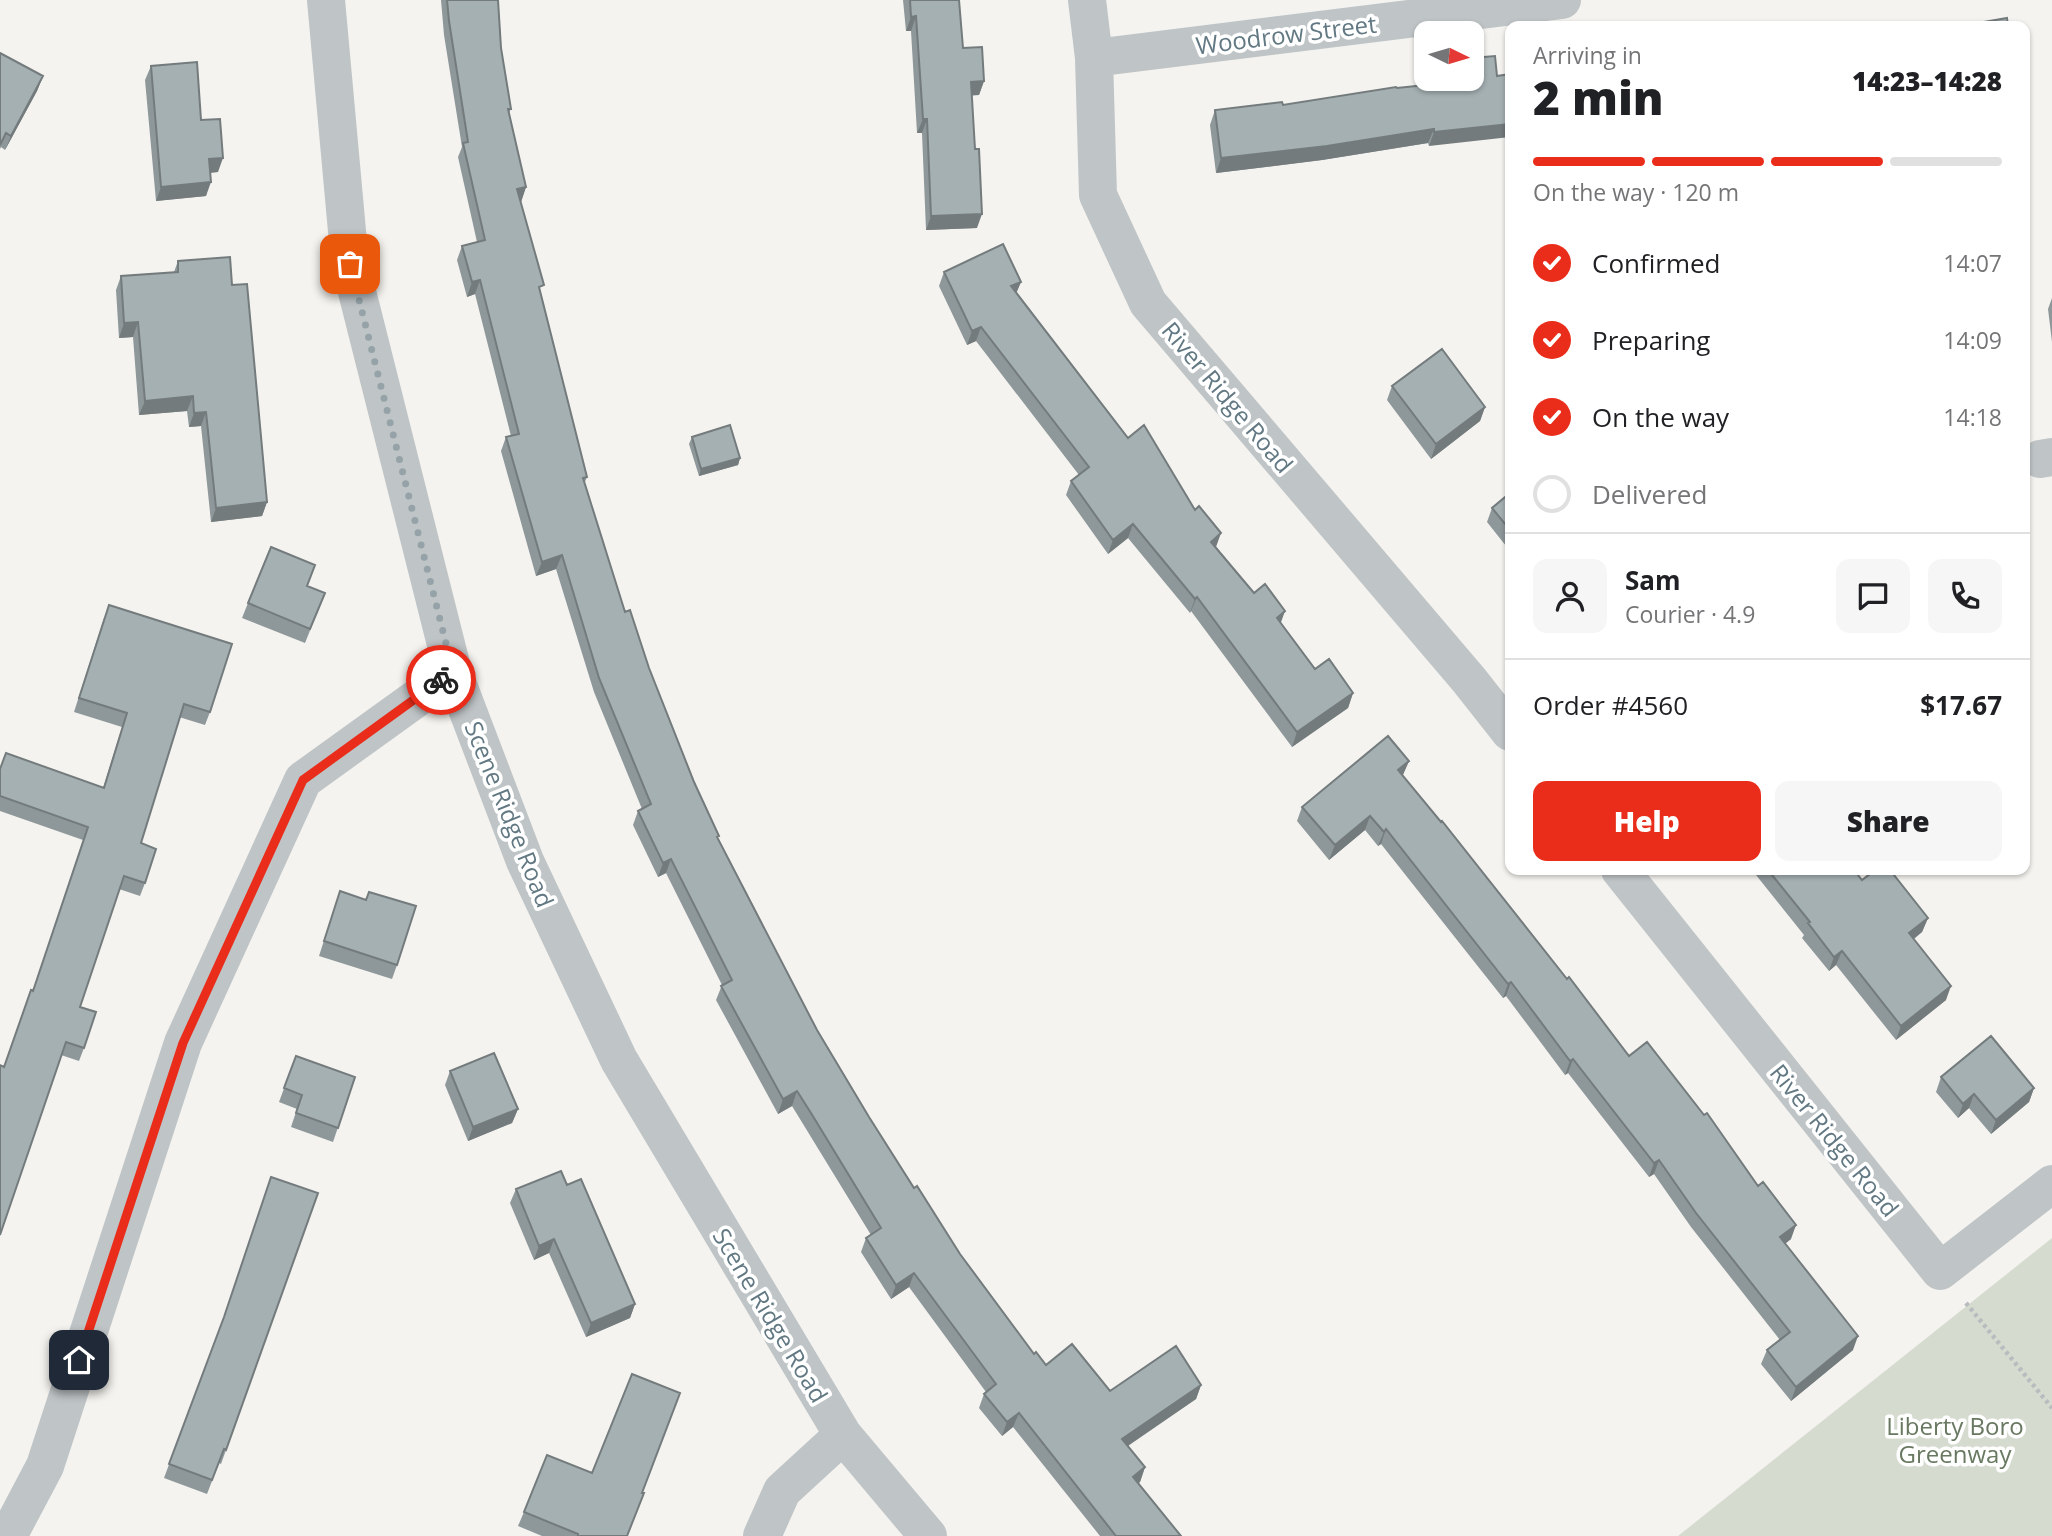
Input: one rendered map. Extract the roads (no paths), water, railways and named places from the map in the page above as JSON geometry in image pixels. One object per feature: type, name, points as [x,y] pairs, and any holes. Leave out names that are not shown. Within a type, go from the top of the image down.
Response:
[{"type":"street","name":"Scene Ridge Road","points":[[326,0],[350,264],[453,671],[525,861],[619,1060],[843,1435],[928,1536]]},
{"type":"street","name":"River Ridge Road","points":[[1087,0],[1094,58],[1098,194],[1148,303],[1505,726]]},
{"type":"street","name":"Woodrow Street","points":[[1094,58],[1562,0]]},
{"type":"street","points":[[8,1536],[45,1466],[183,1043],[303,780],[453,671]]},
{"type":"street","name":"River Ridge Road","points":[[1624,875],[1940,1271],[2052,1184]]},
{"type":"street","points":[[762,1536],[782,1491],[843,1435]]},
{"type":"park label","name":"Liberty Boro Greenway","points":[[1955,1439]]}]
